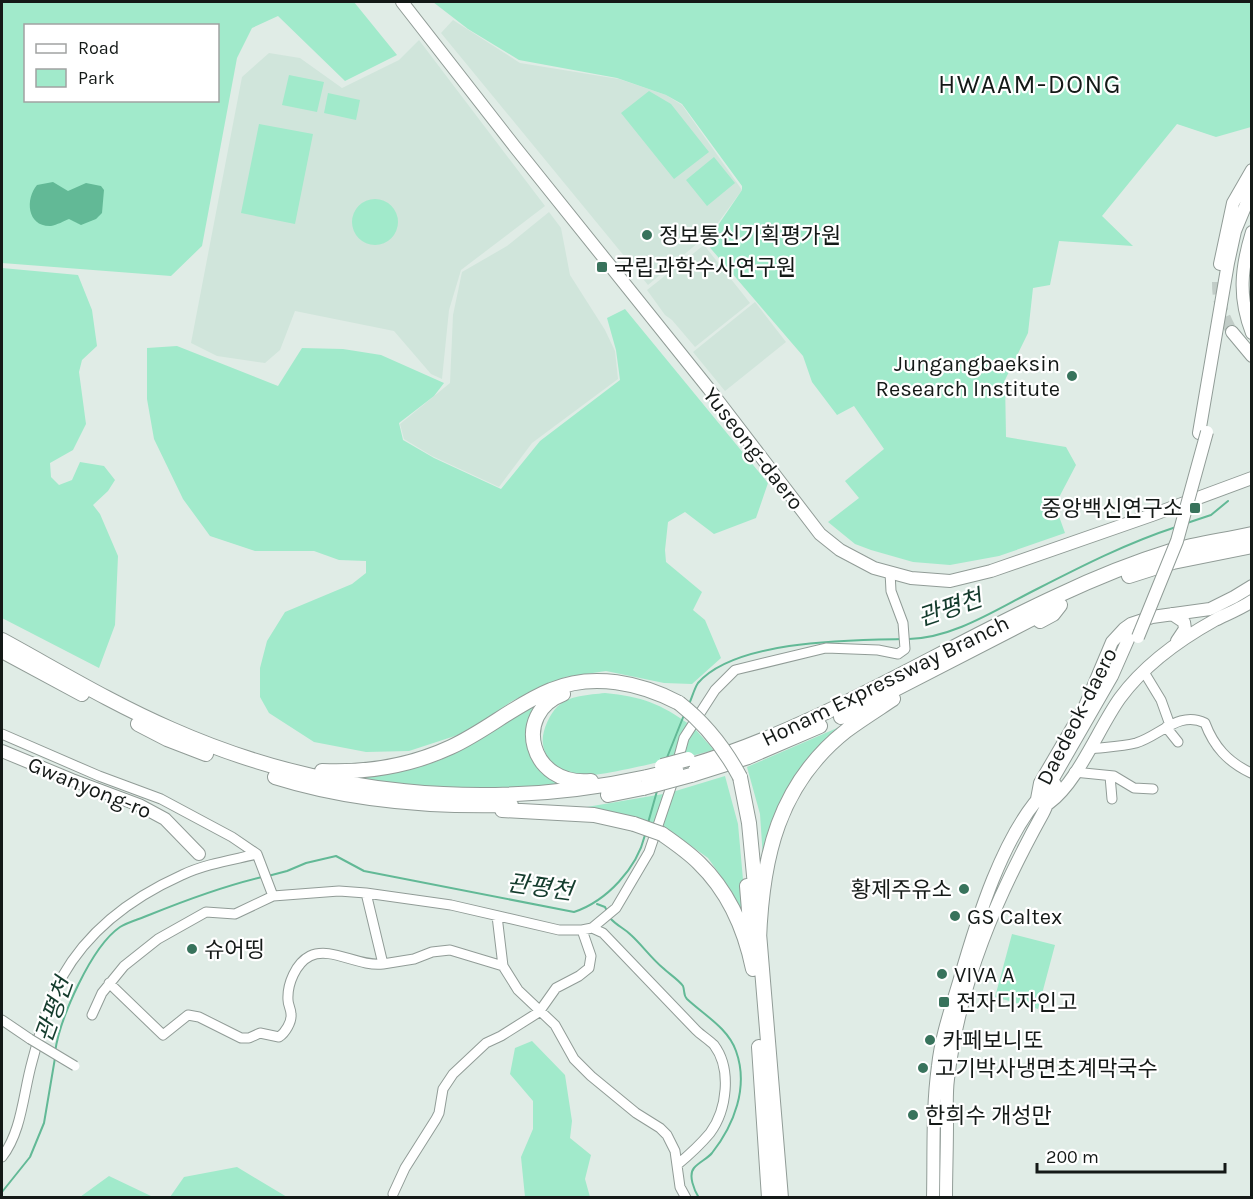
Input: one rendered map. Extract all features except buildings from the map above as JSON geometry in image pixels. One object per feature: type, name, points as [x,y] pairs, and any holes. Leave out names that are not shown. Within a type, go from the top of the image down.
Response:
[{"type":"highway","name":"Honam Expressway Branch","points":[[690,767],[751,741],[764,741],[823,715],[949,649],[1094,580],[1172,551],[1251,534]]},
{"type":"highway","name":"Honam Expressway Branch","points":[[2,651],[167,739],[244,767],[317,788],[393,801],[437,805],[564,801],[690,767],[748,758],[866,704],[1060,605],[1173,562],[1251,546]]},
{"type":"highway","points":[[759,940],[765,868],[774,834],[793,791],[821,754],[848,730],[894,698],[1053,614],[1060,605]]},
{"type":"highway","name":"Honam Expressway Branch","points":[[2,640],[169,729],[256,762],[284,770],[356,784],[438,795],[518,795],[564,792],[647,778]]},
{"type":"highway","points":[[256,762],[303,769],[354,772],[415,762],[452,747],[550,690],[575,682],[610,681],[631,684],[663,695],[696,716],[728,754],[749,823],[781,1197]]},
{"type":"highway","points":[[677,706],[608,689],[566,693],[552,698],[538,716],[534,732],[536,754],[545,767],[556,776],[581,782],[647,778],[690,767]]},
{"type":"highway","points":[[736,778],[742,823],[770,1197]]},
{"type":"highway","points":[[437,805],[594,815],[634,824],[662,834],[699,863],[718,885],[740,925],[753,969]]},
{"type":"main road","name":"Yuseong-daero","points":[[402,2],[709,389],[820,534],[840,550],[874,568],[911,578],[950,581],[991,571],[1152,515],[1237,482],[1251,480]]},
{"type":"main road","points":[[1218,282],[1225,233],[1233,203],[1251,170]]},
{"type":"main road","points":[[1203,433],[1228,263],[1235,231],[1251,190]]},
{"type":"main road","points":[[1203,433],[1231,275],[1251,209]]},
{"type":"main road","points":[[1251,232],[1246,251],[1242,290],[1243,310],[1251,333]]},
{"type":"main road","points":[[1232,332],[1251,356]]},
{"type":"main road","name":"Daedeok-daero","points":[[945,1197],[948,1082],[953,1042],[966,989],[1000,894],[1047,789],[1134,636],[1173,527],[1203,433]]},
{"type":"main road","name":"Daedeok-daero","points":[[1042,801],[1040,783],[1085,706],[1112,642],[1131,624],[1152,617],[1210,609],[1251,586]]},
{"type":"main road","name":"Daedeok-daero","points":[[933,1197],[938,1065],[945,1030],[987,893],[1014,837],[1042,801],[1057,797],[1120,697],[1144,672],[1176,642],[1251,601]]},
{"type":"main road","points":[[1172,614],[1185,622],[1185,629],[1176,642]]},
{"type":"main road","name":"Gwanyong-ro","points":[[2,751],[139,805],[165,819],[199,854]]},
{"type":"street","points":[[590,928],[616,908],[649,852],[657,823],[669,795],[684,738],[715,690],[728,675],[735,670],[826,648],[878,650],[898,654],[905,649],[903,623],[891,591],[890,572]]},
{"type":"street","points":[[1144,672],[1161,700],[1168,726],[1178,742]]},
{"type":"street","points":[[1089,749],[1138,742],[1168,726],[1192,718],[1203,721],[1218,750],[1235,766],[1251,773]]},
{"type":"street","points":[[2,734],[99,776],[161,799],[232,837],[257,854],[272,893]]},
{"type":"street","points":[[1074,772],[1110,776],[1134,788],[1154,789]]},
{"type":"street","points":[[1110,776],[1112,799]]},
{"type":"street","points":[[2,1157],[8,1149],[18,1124],[44,1019],[62,977],[89,938],[133,902],[182,875],[257,854]]},
{"type":"street","points":[[92,1015],[109,983],[124,966],[158,939],[206,912],[235,914],[272,893],[339,891],[366,893],[451,905],[559,930],[590,928],[603,933],[713,1045],[719,1055],[725,1074],[726,1088],[717,1120],[711,1131],[677,1165]]},
{"type":"street","points":[[366,893],[383,964]]},
{"type":"street","points":[[497,916],[503,966],[518,990],[555,1025],[574,1059],[591,1076],[667,1135],[675,1151],[680,1186],[686,1197]]},
{"type":"street","points":[[393,1194],[405,1168],[439,1113],[442,1089],[453,1074],[486,1043],[539,1012],[556,988],[590,968],[590,928]]},
{"type":"street","points":[[109,983],[163,1035],[188,1015],[199,1017],[241,1038],[249,1038],[260,1033],[279,1037],[285,1033],[292,1015],[288,997],[294,972],[304,960],[313,954],[323,952],[371,965],[414,959],[432,952],[450,950],[503,966]]},
{"type":"street","points":[[2,1020],[75,1066]]},
{"type":"shaded area","name":"정보통신기획평가원","points":[[453,20],[520,63],[619,79],[666,95],[682,105],[742,190],[712,231],[648,285],[441,33]]},
{"type":"shaded area","points":[[419,40],[545,206],[461,270],[449,310],[442,379],[431,374],[394,331],[295,311],[280,350],[265,363],[217,356],[191,343],[242,77],[269,53],[300,58],[342,88],[399,60]]},
{"type":"shaded area","points":[[53,182],[68,191],[86,183],[101,186],[104,190],[102,213],[96,219],[81,225],[69,219],[51,226],[37,222],[30,211],[33,191],[37,185]]},
{"type":"shaded area","points":[[549,212],[561,228],[570,275],[605,330],[615,351],[618,379],[532,443],[499,487],[432,456],[404,439],[400,424],[450,383],[453,315],[462,272],[507,246]]},
{"type":"shaded area","points":[[704,245],[750,303],[695,347],[665,315],[647,290]]},
{"type":"shaded area","points":[[755,302],[786,342],[725,391],[693,352]]},
{"type":"green space","points":[[2,2],[354,2],[397,55],[345,81],[278,16],[252,28],[237,58],[202,246],[171,276],[2,263]]},
{"type":"green space","points":[[433,2],[1251,2],[1251,127],[1216,137],[1177,124],[1102,216],[1133,246],[1059,241],[1050,285],[1033,288],[1028,333],[1005,380],[1006,437],[1066,447],[1076,465],[1055,505],[1065,533],[999,556],[950,565],[913,562],[855,544],[828,522],[859,498],[845,481],[884,449],[854,406],[837,415],[812,382],[803,356],[706,243],[742,190],[742,186],[682,104],[666,95],[617,78],[519,60],[468,29]]},
{"type":"green space","points":[[289,75],[324,82],[317,112],[282,105]]},
{"type":"green space","points":[[649,91],[671,104],[709,152],[674,179],[621,113]]},
{"type":"green space","points":[[328,93],[360,100],[356,120],[324,113]]},
{"type":"green space","points":[[259,124],[313,134],[295,224],[241,213]]},
{"type":"green space","points":[[714,157],[735,183],[707,206],[686,180]]},
{"type":"green space","points":[[375,199],[391,206],[398,222],[391,238],[375,245],[359,238],[352,222],[359,206]]},
{"type":"green space","points":[[2,268],[78,275],[92,310],[97,346],[82,360],[79,372],[86,424],[73,450],[50,463],[51,477],[59,485],[72,480],[80,462],[104,466],[115,480],[108,491],[93,505],[100,514],[118,556],[115,625],[99,668],[2,618]]},
{"type":"green space","points":[[625,309],[768,483],[756,518],[714,534],[685,512],[668,522],[666,562],[702,592],[693,610],[705,620],[721,658],[692,684],[664,683],[606,671],[565,677],[512,701],[467,732],[409,751],[366,752],[314,742],[269,713],[260,697],[260,668],[267,641],[285,612],[352,584],[366,573],[366,561],[339,560],[314,551],[255,551],[210,536],[183,499],[154,439],[147,399],[147,348],[177,346],[278,386],[302,348],[343,349],[381,355],[444,383],[434,396],[399,423],[403,440],[434,458],[501,489],[540,441],[620,380],[616,350],[607,318]]},
{"type":"green space","points":[[605,693],[650,702],[690,725],[677,758],[622,770],[577,776],[564,773],[556,767],[546,754],[543,744],[544,730],[551,715],[567,700]]},
{"type":"green space","points":[[547,699],[533,721],[548,777],[564,786],[491,790],[418,787],[353,778],[403,771],[439,760],[476,742],[522,712]]},
{"type":"green space","points":[[851,722],[822,749],[763,859],[760,814],[747,767]]},
{"type":"green space","points":[[694,728],[714,750],[680,759],[686,738]]},
{"type":"green space","points":[[725,776],[738,824],[747,924],[732,892],[708,858],[676,835],[630,817],[575,809],[669,793]]},
{"type":"green space","points":[[1012,934],[1055,945],[1038,1009],[995,997]]},
{"type":"green space","points":[[532,1041],[565,1075],[572,1121],[570,1138],[591,1155],[585,1179],[590,1197],[525,1197],[521,1157],[533,1129],[533,1101],[510,1074],[515,1048]]},
{"type":"green space","points":[[237,1167],[287,1197],[170,1197],[184,1177]]},
{"type":"green space","points":[[109,1176],[151,1196],[170,1197],[80,1197]]},
{"type":"waterway","name":"관평천","points":[[1187,523],[1211,515],[1228,501]]},
{"type":"waterway","name":"관평천","points":[[909,639],[942,634],[959,628],[1105,555],[1176,527]]},
{"type":"waterway","name":"관평천","points":[[689,704],[698,683],[715,669],[738,658],[794,645],[903,639]]},
{"type":"waterway","name":"관평천","points":[[666,760],[684,715]]},
{"type":"waterway","name":"관평천","points":[[648,823],[657,791]]},
{"type":"waterway","name":"관평천","points":[[268,876],[336,856],[364,871],[574,912],[598,900],[619,882],[635,859],[645,835]]},
{"type":"waterway","name":"관평천","points":[[55,1052],[63,1021],[78,984],[98,950],[120,927],[205,894],[262,877]]},
{"type":"waterway","points":[[597,904],[605,907],[608,913]]},
{"type":"waterway","points":[[610,918],[631,935],[683,986],[686,997],[727,1035],[736,1051],[741,1078],[737,1105],[720,1142],[710,1155],[692,1171],[692,1183],[699,1198]]},
{"type":"waterway","name":"관평천","points":[[2,1192],[30,1157],[44,1123],[55,1058]]},
{"type":"tunnel","points":[[1218,282],[1221,308],[1232,332]]},
{"type":"place","name":"정보통신기획평가원","points":[[647,235]]},
{"type":"place","name":"국립과학수사연구원","points":[[602,267]]},
{"type":"place","name":"Jungangbaeksin Research Institute","points":[[1072,376]]},
{"type":"place","name":"중앙백신연구소","points":[[1195,508]]},
{"type":"place","name":"황제주유소","points":[[964,889]]},
{"type":"place","name":"GS Caltex","points":[[955,916]]},
{"type":"place","name":"슈어띵","points":[[192,949]]},
{"type":"place","name":"VIVA A","points":[[942,974]]},
{"type":"place","name":"전자디자인고","points":[[944,1002]]},
{"type":"place","name":"카페보니또","points":[[930,1040]]},
{"type":"place","name":"고기박사냉면초계막국수","points":[[923,1068]]},
{"type":"place","name":"한희수 개성만","points":[[913,1115]]},
{"type":"district","name":"HWAAM-DONG","points":[[1030,84]]}]
